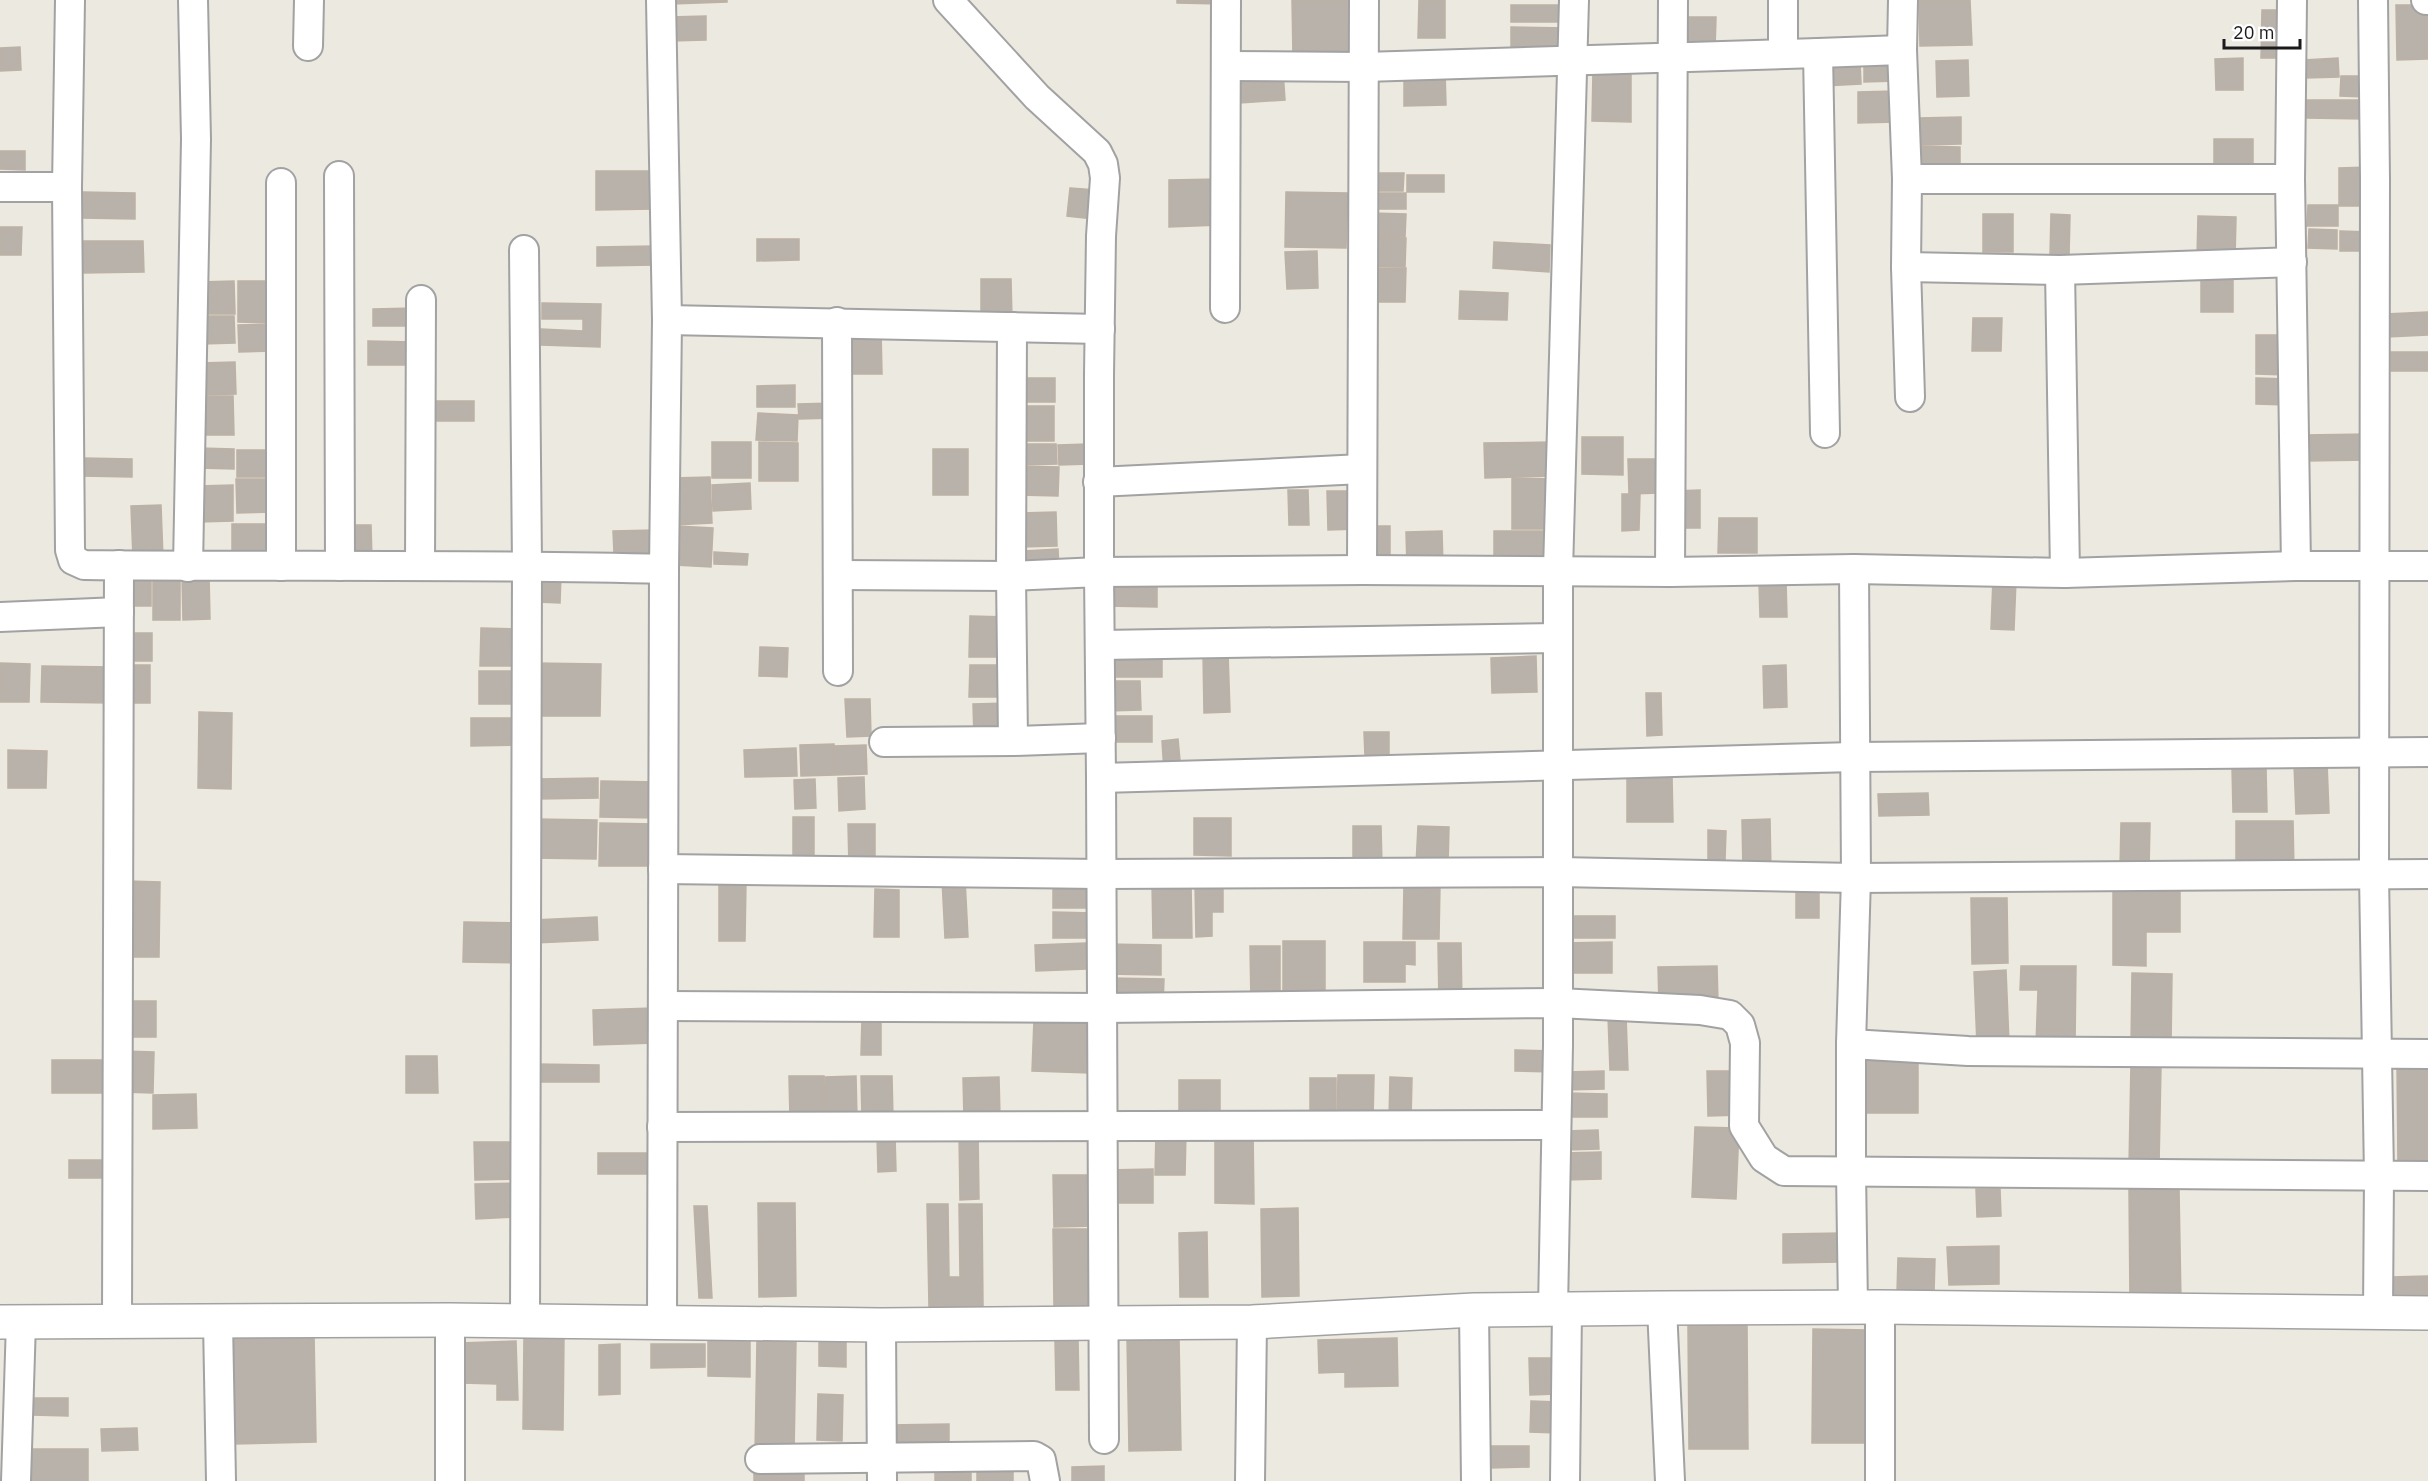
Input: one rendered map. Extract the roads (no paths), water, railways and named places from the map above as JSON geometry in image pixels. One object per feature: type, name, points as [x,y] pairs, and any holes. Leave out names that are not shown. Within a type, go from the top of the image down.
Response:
[{"type":"street","points":[[70,0],[67,187],[70,550],[73,560],[84,565],[188,567],[527,565],[664,569]]},
{"type":"street","points":[[188,567],[196,139],[193,0]]},
{"type":"street","points":[[308,45],[309,0]]},
{"type":"street","points":[[661,0],[667,320],[662,1323]]},
{"type":"street","points":[[948,0],[1037,97],[1097,152],[1103,164],[1105,178],[1101,236],[1098,482],[1104,1438]]},
{"type":"street","points":[[1226,0],[1226,308]]},
{"type":"street","points":[[1362,570],[1364,0]]},
{"type":"street","points":[[1564,1481],[1556,1125],[1559,872],[1558,571],[1574,0]]},
{"type":"street","points":[[1670,572],[1673,0]]},
{"type":"street","points":[[1783,0],[1783,52]]},
{"type":"street","points":[[1903,0],[1902,50],[1907,179],[1906,267],[1910,397]]},
{"type":"street","points":[[2292,0],[2290,179],[2296,566]]},
{"type":"street","points":[[2373,0],[2374,875],[2379,1176],[2378,1313]]},
{"type":"street","points":[[1227,66],[1364,67],[1902,50]]},
{"type":"street","points":[[1818,52],[1825,433]]},
{"type":"street","points":[[339,176],[340,566]]},
{"type":"street","points":[[1907,179],[2290,179]]},
{"type":"street","points":[[281,183],[281,566]]},
{"type":"street","points":[[0,187],[67,187]]},
{"type":"street","points":[[524,250],[527,565],[525,1321]]},
{"type":"street","points":[[1906,267],[2060,270],[2292,262]]},
{"type":"street","points":[[2060,270],[2065,573]]},
{"type":"street","points":[[420,566],[421,300]]},
{"type":"street","points":[[667,320],[1100,329]]},
{"type":"street","points":[[837,322],[838,671]]},
{"type":"street","points":[[1012,327],[1013,741]]},
{"type":"street","points":[[1098,482],[1362,469]]},
{"type":"street","points":[[117,1322],[118,565]]},
{"type":"street","points":[[839,575],[1011,576],[1099,572],[1362,570],[1670,572],[1854,569],[2065,573],[2296,566],[2428,566]]},
{"type":"street","points":[[1854,569],[1856,878],[1851,1044],[1851,1172],[1867,1307],[1880,1481]]},
{"type":"street","points":[[0,617],[118,612]]},
{"type":"street","points":[[1100,645],[1558,638]]},
{"type":"street","points":[[884,741],[1101,738]]},
{"type":"street","points":[[1101,778],[1854,757],[2428,752]]},
{"type":"street","points":[[663,869],[1100,874],[1559,872],[1856,878],[2428,874]]},
{"type":"street","points":[[663,1006],[1102,1008],[1558,1003],[1700,1010],[1730,1015],[1740,1025],[1745,1043],[1744,1126],[1764,1158],[1784,1171],[2428,1176]]},
{"type":"street","points":[[1851,1044],[1968,1051],[2428,1054]]},
{"type":"street","points":[[662,1127],[1556,1125]]},
{"type":"street","points":[[16,1481],[10,1322],[450,1320],[881,1325],[1252,1322],[1474,1310],[1867,1307],[2428,1313]]},
{"type":"street","points":[[1662,1308],[1670,1481]]},
{"type":"street","points":[[1474,1310],[1476,1481]]},
{"type":"street","points":[[450,1320],[450,1481]]},
{"type":"street","points":[[218,1322],[221,1481]]},
{"type":"street","points":[[1250,1481],[1252,1322]]},
{"type":"street","points":[[881,1325],[882,1470]]},
{"type":"street","points":[[760,1459],[882,1470],[1034,1456],[1041,1460],[1045,1481]]}]
